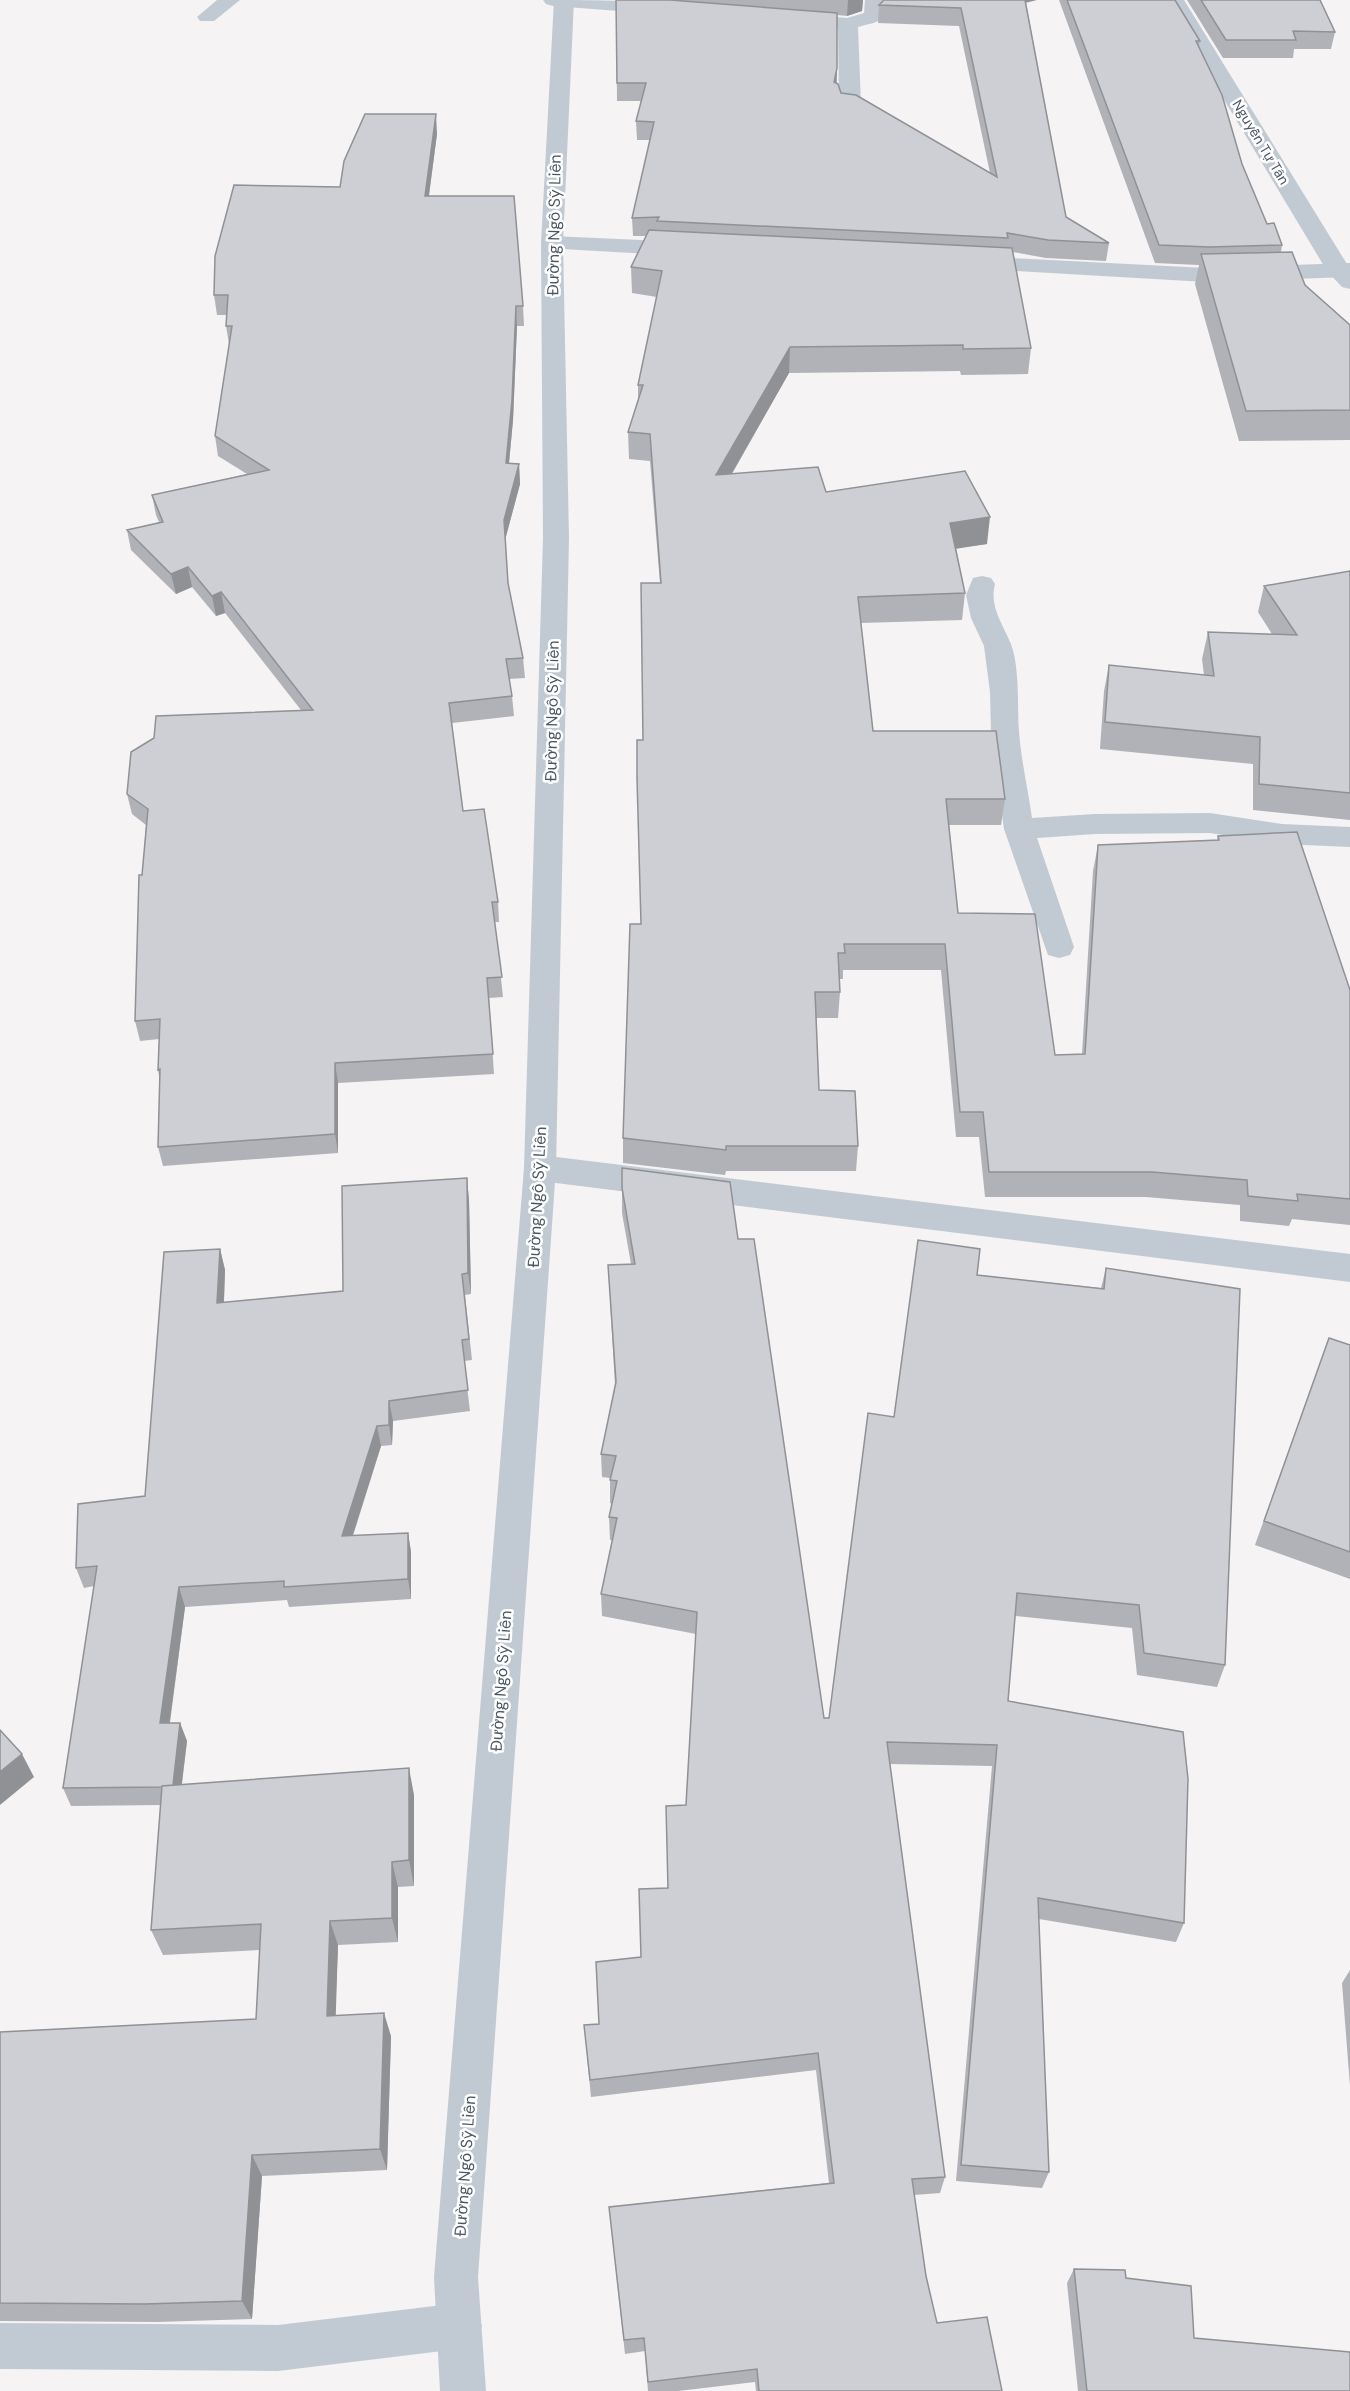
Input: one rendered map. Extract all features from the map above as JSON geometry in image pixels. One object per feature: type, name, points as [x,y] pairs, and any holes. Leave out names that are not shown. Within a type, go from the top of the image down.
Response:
[{"type":"street","points":[[207,17],[230,0]]},
{"type":"street","points":[[553,0],[682,10]]},
{"type":"street","name":"Đường Ngô Sỹ Liên","points":[[463,2391],[456,2277],[540,1168],[556,538],[552,243],[564,0]]},
{"type":"street","points":[[777,18],[848,24],[874,16],[875,0]]},
{"type":"street","name":"Nguyễn Tự Tân","points":[[1174,0],[1346,274]]},
{"type":"street","points":[[848,24],[850,105]]},
{"type":"street","points":[[552,243],[707,250]]},
{"type":"street","points":[[945,262],[1206,275],[1346,274]]},
{"type":"street","points":[[982,584],[979,595],[984,618],[998,646],[1004,692],[1005,733],[1019,830],[1059,947]]},
{"type":"street","points":[[1019,830],[1095,824],[1210,823],[1282,834],[1350,837]]},
{"type":"street","points":[[540,1168],[1350,1268]]},
{"type":"street","points":[[0,2346],[278,2348],[459,2326]]},
{"type":"building","points":[[616,0],[670,0],[837,13],[837,68],[834,82],[838,84],[841,93],[856,95],[997,177],[961,8],[879,5],[884,0],[1025,0],[1066,217],[1109,243],[1048,240],[1007,233],[1008,238],[657,221],[659,217],[632,218],[654,122],[636,121],[646,83],[617,83]]},
{"type":"building","points":[[1067,0],[1175,0],[1200,41],[1196,41],[1222,95],[1242,164],[1267,224],[1274,223],[1282,245],[1209,247],[1159,245]]},
{"type":"building","points":[[1201,0],[1320,0],[1335,32],[1293,31],[1296,40],[1226,40]]},
{"type":"building","points":[[365,114],[436,114],[425,196],[514,196],[523,306],[516,306],[512,400],[506,463],[519,464],[504,520],[508,583],[523,658],[506,659],[512,696],[449,703],[463,811],[484,809],[498,902],[492,902],[502,977],[487,978],[493,1054],[335,1063],[335,1134],[158,1147],[160,1019],[135,1021],[139,875],[142,875],[148,809],[127,794],[131,752],[154,738],[156,716],[313,710],[221,592],[212,596],[188,567],[171,574],[127,530],[163,522],[152,495],[269,470],[215,436],[232,326],[226,326],[228,295],[214,295],[215,256],[234,185],[340,187],[344,161]]},
{"type":"building","points":[[649,230],[1012,248],[1031,348],[963,349],[963,345],[790,347],[716,475],[818,467],[826,492],[965,471],[990,517],[950,523],[965,593],[858,597],[873,731],[996,731],[1005,799],[946,799],[958,913],[1035,914],[1055,1055],[1085,1054],[1098,845],[1219,840],[1218,836],[1297,832],[1350,990],[1350,1199],[1297,1194],[1298,1201],[1248,1196],[1247,1180],[1152,1172],[989,1172],[983,1112],[960,1112],[945,944],[844,944],[845,953],[838,953],[840,992],[815,992],[819,1090],[855,1091],[858,1146],[726,1146],[726,1150],[623,1138],[630,924],[641,924],[637,740],[643,740],[641,583],[661,583],[650,434],[628,432],[643,385],[638,385],[662,271],[631,267]]},
{"type":"building","points":[[1292,252],[1305,285],[1350,325],[1350,410],[1246,411],[1201,254]]},
{"type":"building","points":[[1350,571],[1350,793],[1259,784],[1260,737],[1105,722],[1109,665],[1214,676],[1208,632],[1297,635],[1264,586]]},
{"type":"building","points":[[622,1168],[730,1182],[738,1239],[754,1239],[824,1718],[829,1718],[868,1413],[894,1417],[918,1240],[980,1249],[977,1275],[1104,1289],[1106,1268],[1240,1289],[1225,1665],[1144,1653],[1139,1605],[1017,1593],[1008,1701],[1183,1732],[1188,1779],[1184,1923],[1038,1898],[1049,2172],[961,2165],[997,1745],[887,1742],[945,2177],[912,2179],[926,2276],[937,2323],[987,2317],[1002,2391],[759,2391],[757,2369],[648,2382],[644,2338],[624,2340],[609,2207],[834,2183],[818,2053],[590,2080],[584,2025],[599,2024],[596,1962],[641,1957],[639,1889],[668,1888],[666,1806],[686,1805],[697,1612],[601,1594],[617,1518],[609,1517],[617,1481],[610,1480],[616,1456],[601,1454],[616,1382],[608,1265],[635,1264],[622,1188]]},
{"type":"building","points":[[467,1178],[468,1273],[462,1274],[469,1339],[462,1340],[468,1390],[389,1401],[389,1425],[377,1426],[342,1536],[408,1533],[408,1579],[284,1587],[284,1581],[179,1587],[160,1723],[180,1723],[173,1785],[63,1788],[97,1566],[76,1568],[78,1504],[145,1496],[164,1252],[220,1249],[217,1303],[343,1291],[342,1186]]},
{"type":"building","points":[[1329,1338],[1350,1345],[1350,1552],[1264,1521]]},
{"type":"building","points":[[0,1730],[22,1754],[0,1772]]},
{"type":"building","points":[[409,1768],[409,1860],[392,1862],[392,1918],[330,1921],[327,2016],[384,2013],[380,2149],[252,2155],[242,2301],[144,2304],[0,2303],[0,2032],[256,2019],[261,1924],[151,1930],[162,1786]]},
{"type":"building","points":[[1074,2269],[1125,2270],[1126,2278],[1191,2286],[1194,2338],[1350,2352],[1350,2391],[1087,2391]]}]
